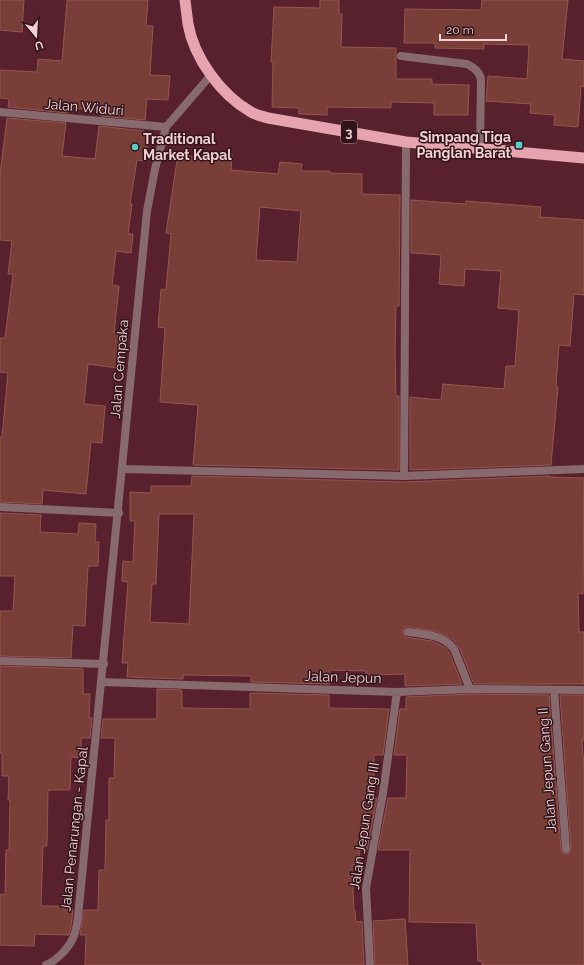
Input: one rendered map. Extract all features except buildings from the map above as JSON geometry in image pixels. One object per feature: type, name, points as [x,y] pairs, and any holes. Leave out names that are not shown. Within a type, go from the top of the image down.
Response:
[{"type":"highway","name":"3","points":[[185,0],[188,25],[195,48],[211,75],[233,99],[251,113],[268,118],[406,142],[584,158]]},
{"type":"street","points":[[401,56],[467,64],[476,70],[481,79],[480,149]]},
{"type":"street","name":"Jalan Cempaka","points":[[101,682],[119,513],[147,211],[155,169],[166,127],[211,75]]},
{"type":"street","name":"Jalan Widuri","points":[[0,112],[166,127]]},
{"type":"street","points":[[404,476],[406,142]]},
{"type":"street","points":[[123,469],[404,476],[584,469]]},
{"type":"street","points":[[0,507],[119,513]]},
{"type":"street","points":[[408,632],[430,635],[447,641],[454,649],[470,690]]},
{"type":"street","points":[[0,661],[104,664]]},
{"type":"street","name":"Jalan Jepun","points":[[101,682],[397,692],[470,690],[584,690]]},
{"type":"street","name":"Jalan Penarungan - Kapal","points":[[46,965],[65,951],[74,938],[78,917],[101,682]]},
{"type":"street","name":"Jalan Jepun Gang II","points":[[554,690],[566,849]]},
{"type":"street","name":"Jalan Jepun Gang III","points":[[370,965],[366,888],[384,793],[397,692]]},
{"type":"place","name":"Simpang Tiga Panglan Barat","points":[[519,145]]},
{"type":"place","name":"Traditional Market Kapal","points":[[135,147]]}]
